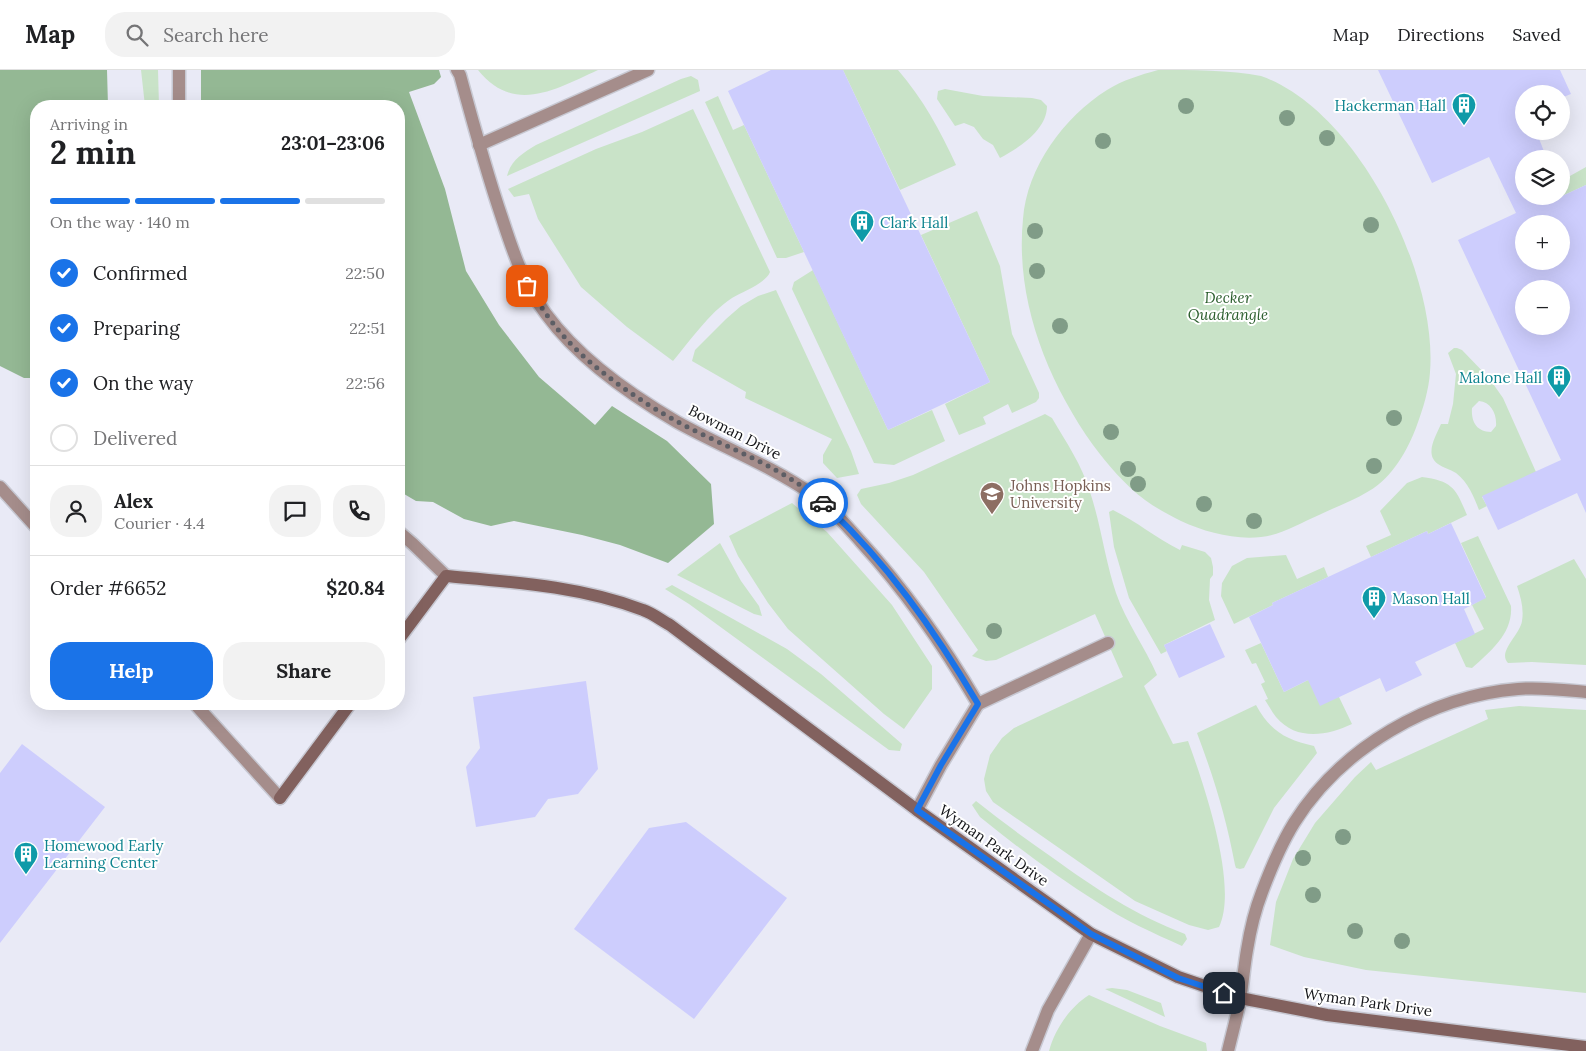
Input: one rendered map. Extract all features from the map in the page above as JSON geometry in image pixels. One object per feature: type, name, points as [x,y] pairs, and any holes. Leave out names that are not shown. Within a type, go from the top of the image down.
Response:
[{"type":"street","points":[[179,70],[179,100]]},
{"type":"street","name":"Bowman Drive","points":[[457,70],[513,253],[527,286],[546,315],[568,341],[592,363],[634,394],[677,422],[781,474],[814,496],[848,527],[901,588],[951,658],[978,704]]},
{"type":"street","points":[[479,145],[648,70]]},
{"type":"street","points":[[0,487],[30,520]]},
{"type":"street","points":[[405,537],[446,576],[405,630]]},
{"type":"street","name":"Wyman Park Drive","points":[[446,576],[559,587],[645,610],[670,625],[917,810],[1091,934],[1178,978],[1240,998],[1327,1015],[1586,1047]]},
{"type":"street","points":[[917,810],[941,765],[978,704],[1108,643]]},
{"type":"street","points":[[1228,1051],[1240,998],[1247,948],[1261,894],[1275,860],[1294,823],[1318,792],[1346,762],[1384,734],[1414,718],[1443,706],[1484,693],[1519,688],[1586,692]]},
{"type":"street","points":[[200,710],[280,798],[346,710]]},
{"type":"street","points":[[1032,1051],[1048,1010],[1091,934]]},
{"type":"green space","points":[[0,70],[107,70],[108,100],[30,100],[30,378],[24,378],[0,366]]},
{"type":"green space","points":[[141,70],[158,70],[159,100],[144,100]]},
{"type":"green space","points":[[201,70],[439,70],[441,77],[434,84],[409,92],[445,189],[466,271],[499,325],[539,377],[595,425],[612,406],[667,441],[711,484],[714,524],[668,563],[620,545],[582,535],[514,521],[491,526],[464,519],[433,502],[416,501],[405,495],[405,100],[201,100]]},
{"type":"green space","points":[[478,70],[598,70],[551,90],[521,95],[506,92],[492,84]]},
{"type":"green space","points":[[843,70],[898,70],[930,115],[956,165],[900,190]]},
{"type":"green space","name":"Decker Quadrangle","points":[[1158,70],[1224,71],[1261,76],[1296,94],[1329,123],[1359,159],[1385,200],[1406,244],[1421,289],[1429,333],[1430,372],[1419,419],[1404,453],[1385,479],[1369,491],[1291,528],[1269,536],[1251,538],[1230,536],[1200,529],[1158,509],[1131,488],[1093,445],[1076,420],[1049,366],[1038,338],[1030,309],[1024,279],[1023,219],[1026,200],[1040,162],[1050,145],[1063,129],[1091,101],[1119,83]]},
{"type":"green space","points":[[691,76],[698,80],[700,91],[507,176],[515,161],[536,145]]},
{"type":"green space","points":[[945,89],[983,96],[1041,100],[1047,106],[1046,115],[1031,137],[1000,158],[993,145],[983,139],[974,127],[964,123],[955,126],[937,99],[938,91]]},
{"type":"green space","points":[[718,96],[733,130],[744,125],[804,252],[786,258],[777,258],[705,102]]},
{"type":"green space","points":[[693,109],[770,272],[764,280],[732,298],[715,311],[673,361],[627,327],[581,287],[538,219],[529,194],[514,197],[508,189],[596,149],[642,132]]},
{"type":"green space","points":[[1586,167],[1586,185],[1570,192],[1570,176]]},
{"type":"green space","points":[[977,211],[1000,266],[1012,334],[1039,393],[1039,398],[1036,402],[1012,413],[1008,404],[983,417],[986,424],[959,435],[945,404],[990,382],[921,235]]},
{"type":"green space","points":[[813,270],[888,430],[932,410],[945,441],[894,465],[874,463],[792,289],[794,282]]},
{"type":"green space","points":[[776,290],[851,451],[859,474],[837,478],[823,463],[823,455],[832,439],[745,398],[746,392],[692,361],[695,350],[741,306],[758,296]]},
{"type":"green space","points":[[1454,348],[1462,350],[1489,378],[1503,398],[1540,481],[1482,497],[1487,506],[1479,510],[1473,495],[1464,481],[1456,473],[1438,464],[1434,460],[1431,450],[1441,424],[1448,424],[1453,404],[1456,374],[1448,353]],"holes":[[[1479,401],[1490,406],[1495,417],[1496,426],[1491,432],[1478,428],[1472,417],[1472,408]]]},
{"type":"green space","points":[[1045,414],[1052,418],[1087,482],[1116,593],[1157,675],[1144,686],[1173,744],[1188,741],[1210,807],[1222,861],[1225,886],[1224,909],[1219,927],[1208,930],[1189,925],[1135,901],[993,802],[986,791],[984,779],[990,755],[1002,738],[1014,728],[1123,677],[1095,614],[996,660],[986,661],[972,656],[978,650],[924,572],[861,504],[857,495],[861,489],[913,475]]},
{"type":"green space","points":[[1422,477],[1441,481],[1452,488],[1460,499],[1467,515],[1428,534],[1427,531],[1371,557],[1366,546],[1391,535],[1380,511],[1407,483]]},
{"type":"green space","points":[[792,503],[827,532],[892,605],[932,666],[932,689],[904,729],[884,714],[788,629],[768,603],[738,556],[729,536]]},
{"type":"green space","points":[[1113,510],[1180,550],[1182,545],[1205,552],[1211,558],[1213,575],[1210,579],[1209,600],[1215,620],[1164,645],[1167,651],[1161,654],[1129,598],[1114,547],[1109,512]]},
{"type":"green space","points":[[1478,536],[1511,606],[1511,616],[1505,633],[1499,641],[1472,668],[1466,667],[1455,643],[1484,629],[1472,605],[1486,597],[1461,543]]},
{"type":"green space","points":[[720,543],[741,581],[759,606],[762,616],[754,614],[677,575]]},
{"type":"green space","points":[[1286,555],[1297,579],[1324,567],[1328,577],[1272,603],[1273,605],[1234,624],[1221,596],[1222,583],[1232,566],[1247,558]]},
{"type":"green space","points":[[1574,559],[1586,579],[1586,665],[1532,662],[1508,663],[1505,659],[1505,654],[1523,617],[1517,586]]},
{"type":"green space","points":[[672,585],[787,649],[821,674],[902,744],[900,751],[889,750],[689,604],[665,589]]},
{"type":"green space","points":[[1261,643],[1284,692],[1308,680],[1339,697],[1352,724],[1332,731],[1312,734],[1302,733],[1284,725],[1276,717],[1265,700],[1268,699],[1261,684],[1265,682],[1256,663],[1252,664],[1245,650]]},
{"type":"green space","points":[[1256,705],[1273,728],[1295,741],[1314,746],[1317,753],[1274,808],[1244,868],[1240,869],[1236,868],[1235,865],[1219,798],[1197,733]]},
{"type":"green space","points":[[1519,706],[1586,710],[1586,993],[1366,970],[1304,957],[1270,945],[1276,902],[1293,859],[1315,823],[1355,777],[1371,762],[1376,770],[1488,719],[1485,710]]},
{"type":"green space","points":[[976,801],[1100,891],[1133,910],[1185,934],[1187,939],[1182,946],[1107,909],[1037,861],[980,817],[972,805]]},
{"type":"green space","points":[[1105,989],[1127,990],[1161,1003],[1165,1017]]},
{"type":"green space","points":[[1089,995],[1160,1026],[1206,1043],[1207,1051],[1049,1051],[1064,1019]]},
{"type":"building","name":"Clark Hall","points":[[771,70],[843,70],[990,382],[888,430],[728,91]]},
{"type":"building","points":[[1378,70],[1560,70],[1567,85],[1515,85],[1515,140],[1540,140],[1543,150],[1515,150],[1515,205],[1570,205],[1570,192],[1586,185],[1586,513],[1577,493],[1498,530],[1482,496],[1561,460],[1458,240],[1516,213],[1489,157],[1432,183]]},
{"type":"building","name":"Mason Hall","points":[[1451,523],[1486,598],[1464,609],[1475,634],[1415,662],[1422,675],[1386,692],[1380,678],[1320,706],[1308,680],[1284,692],[1249,617],[1273,605],[1272,603],[1427,531],[1428,534]]},
{"type":"building","points":[[1210,624],[1225,657],[1179,678],[1164,645]]},
{"type":"building","points":[[586,681],[598,769],[578,794],[548,799],[535,817],[476,827],[466,767],[480,748],[473,697]]},
{"type":"building","name":"Homewood Early Learning Center","points":[[22,744],[105,807],[0,943],[0,773]]},
{"type":"building","points":[[686,822],[787,898],[694,1019],[574,929],[649,828]]},
{"type":"way so far","points":[[527,286],[546,315],[568,341],[592,363],[634,394],[677,422],[781,474],[823,503]]},
{"type":"place","name":"Hackerman Hall","points":[[1464,126]]},
{"type":"place","name":"Clark Hall","points":[[862,243]]},
{"type":"place","name":"Malone Hall","points":[[1559,398]]},
{"type":"place","name":"Johns Hopkins University","points":[[992,515]]},
{"type":"place","name":"Mason Hall","points":[[1374,619]]},
{"type":"place","name":"Homewood Early Learning Center","points":[[26,875]]},
{"type":"route","points":[[823,503],[848,527],[901,588],[951,658],[978,704],[941,765],[917,810],[1091,934],[1178,978],[1224,993]]}]
